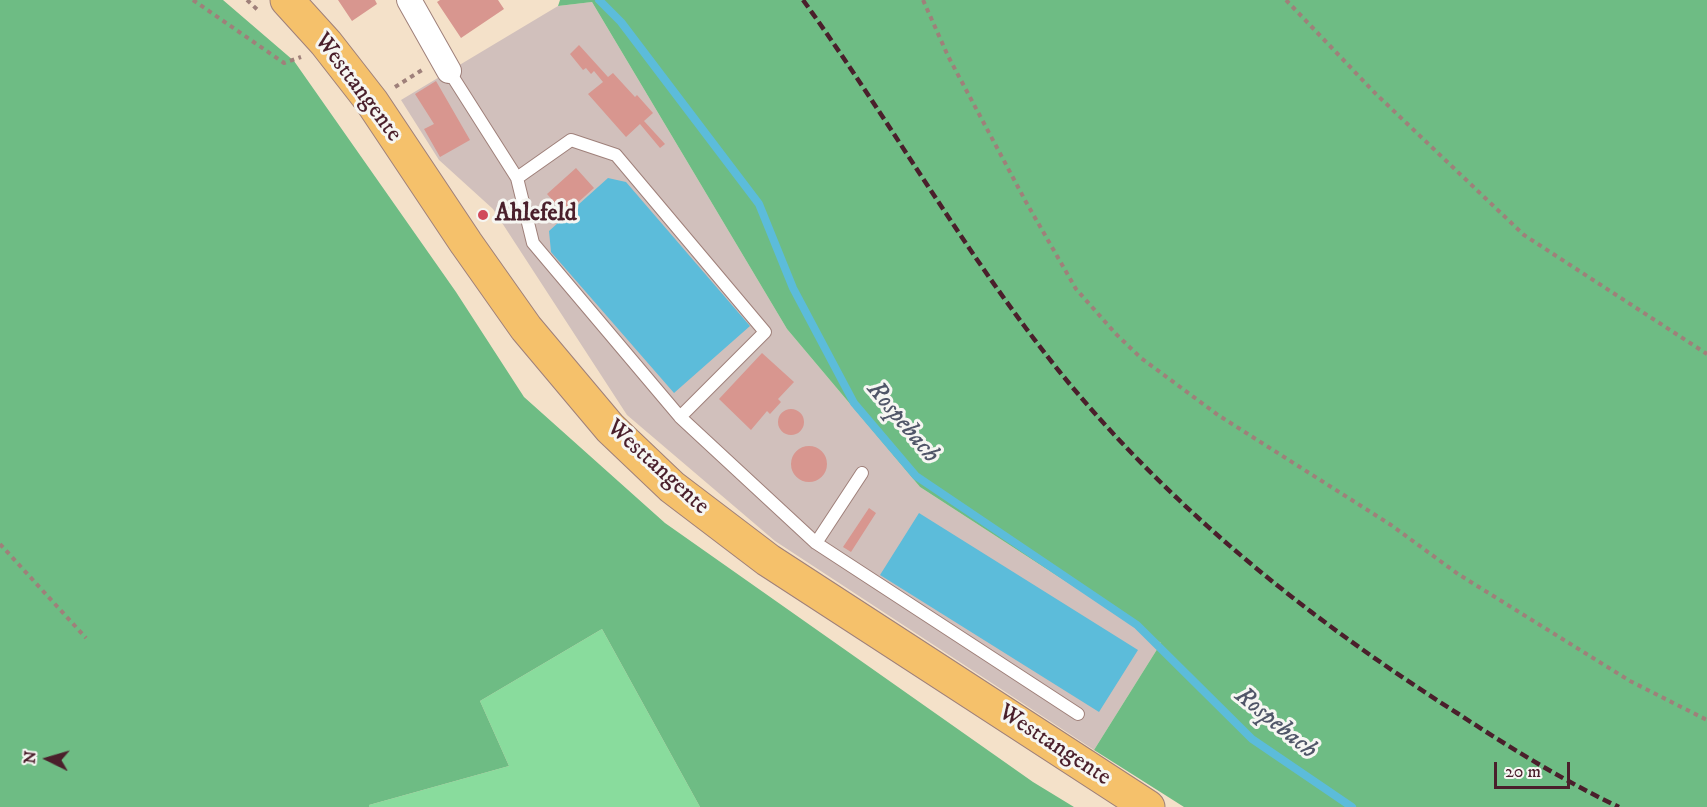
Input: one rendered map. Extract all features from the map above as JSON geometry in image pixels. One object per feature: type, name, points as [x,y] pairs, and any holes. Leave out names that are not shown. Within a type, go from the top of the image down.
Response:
[{"type":"main road","name":"Westtangente","points":[[287,0],[326,43],[372,102],[526,328],[610,428],[672,487],[768,560],[1148,807]]},
{"type":"street","points":[[409,0],[445,64]]},
{"type":"lane","points":[[445,64],[517,178],[533,243],[680,417],[816,543],[1078,714]]},
{"type":"lane","points":[[517,178],[571,140],[616,155],[765,332],[680,417]]},
{"type":"lane","points":[[816,543],[862,473]]},
{"type":"path","points":[[193,0],[284,63],[305,55]]},
{"type":"path","points":[[923,0],[948,56],[1026,202],[1076,289],[1141,358],[1218,415],[1391,525],[1458,574],[1630,681],[1707,720]]},
{"type":"path","points":[[1286,0],[1376,94],[1524,236],[1707,354]]},
{"type":"path","points":[[390,91],[445,64]]},
{"type":"path","points":[[0,544],[86,638]]},
{"type":"shaded area","points":[[592,2],[787,329],[920,487],[1161,643],[1094,750],[775,541],[627,415],[493,209],[439,160],[401,100],[558,6]]},
{"type":"green space","points":[[0,0],[223,0],[294,61],[456,292],[524,397],[665,523],[1033,782],[1074,807],[700,807],[602,629],[480,701],[509,766],[369,805],[369,807],[0,807]]},
{"type":"green space","points":[[560,0],[1707,0],[1707,807],[1184,807],[1094,750],[1161,643],[920,487],[787,329],[592,2],[558,6]]},
{"type":"green space","points":[[602,629],[700,807],[369,807],[369,805],[509,766],[480,701]]},
{"type":"water","points":[[608,178],[626,182],[750,326],[674,393],[551,252],[549,231]]},
{"type":"water","points":[[919,513],[1138,650],[1099,712],[880,575]]},
{"type":"building","points":[[338,0],[375,0],[377,4],[352,21]]},
{"type":"building","points":[[440,0],[498,0],[504,9],[461,38],[437,2]]},
{"type":"building","points":[[579,45],[608,77],[613,73],[653,113],[644,121],[665,144],[660,148],[640,124],[626,137],[588,94],[603,82],[594,71],[591,74],[586,68],[583,70],[570,54]]},
{"type":"building","points":[[436,81],[470,140],[440,157],[424,129],[434,124],[415,94]]},
{"type":"building","points":[[576,168],[594,188],[565,214],[547,194]]},
{"type":"building","points":[[762,353],[794,382],[778,399],[781,402],[770,414],[767,411],[751,430],[719,399]]},
{"type":"building","points":[[791,409],[801,412],[804,422],[801,432],[791,435],[781,432],[778,422],[781,412]]},
{"type":"building","points":[[809,446],[822,451],[827,464],[822,477],[809,482],[796,477],[791,464],[796,451]]},
{"type":"building","points":[[869,508],[876,513],[851,552],[843,547]]},
{"type":"waterway","name":"Rospebach","points":[[599,0],[621,22],[759,204],[793,288],[854,403],[916,476],[1137,625],[1252,739],[1352,807]]},
{"type":"railway","points":[[803,0],[992,281],[1025,326],[1059,371],[1147,469],[1244,558],[1348,639],[1516,751],[1619,807]]},
{"type":"place","name":"Ahlefeld","points":[[483,215]]}]
